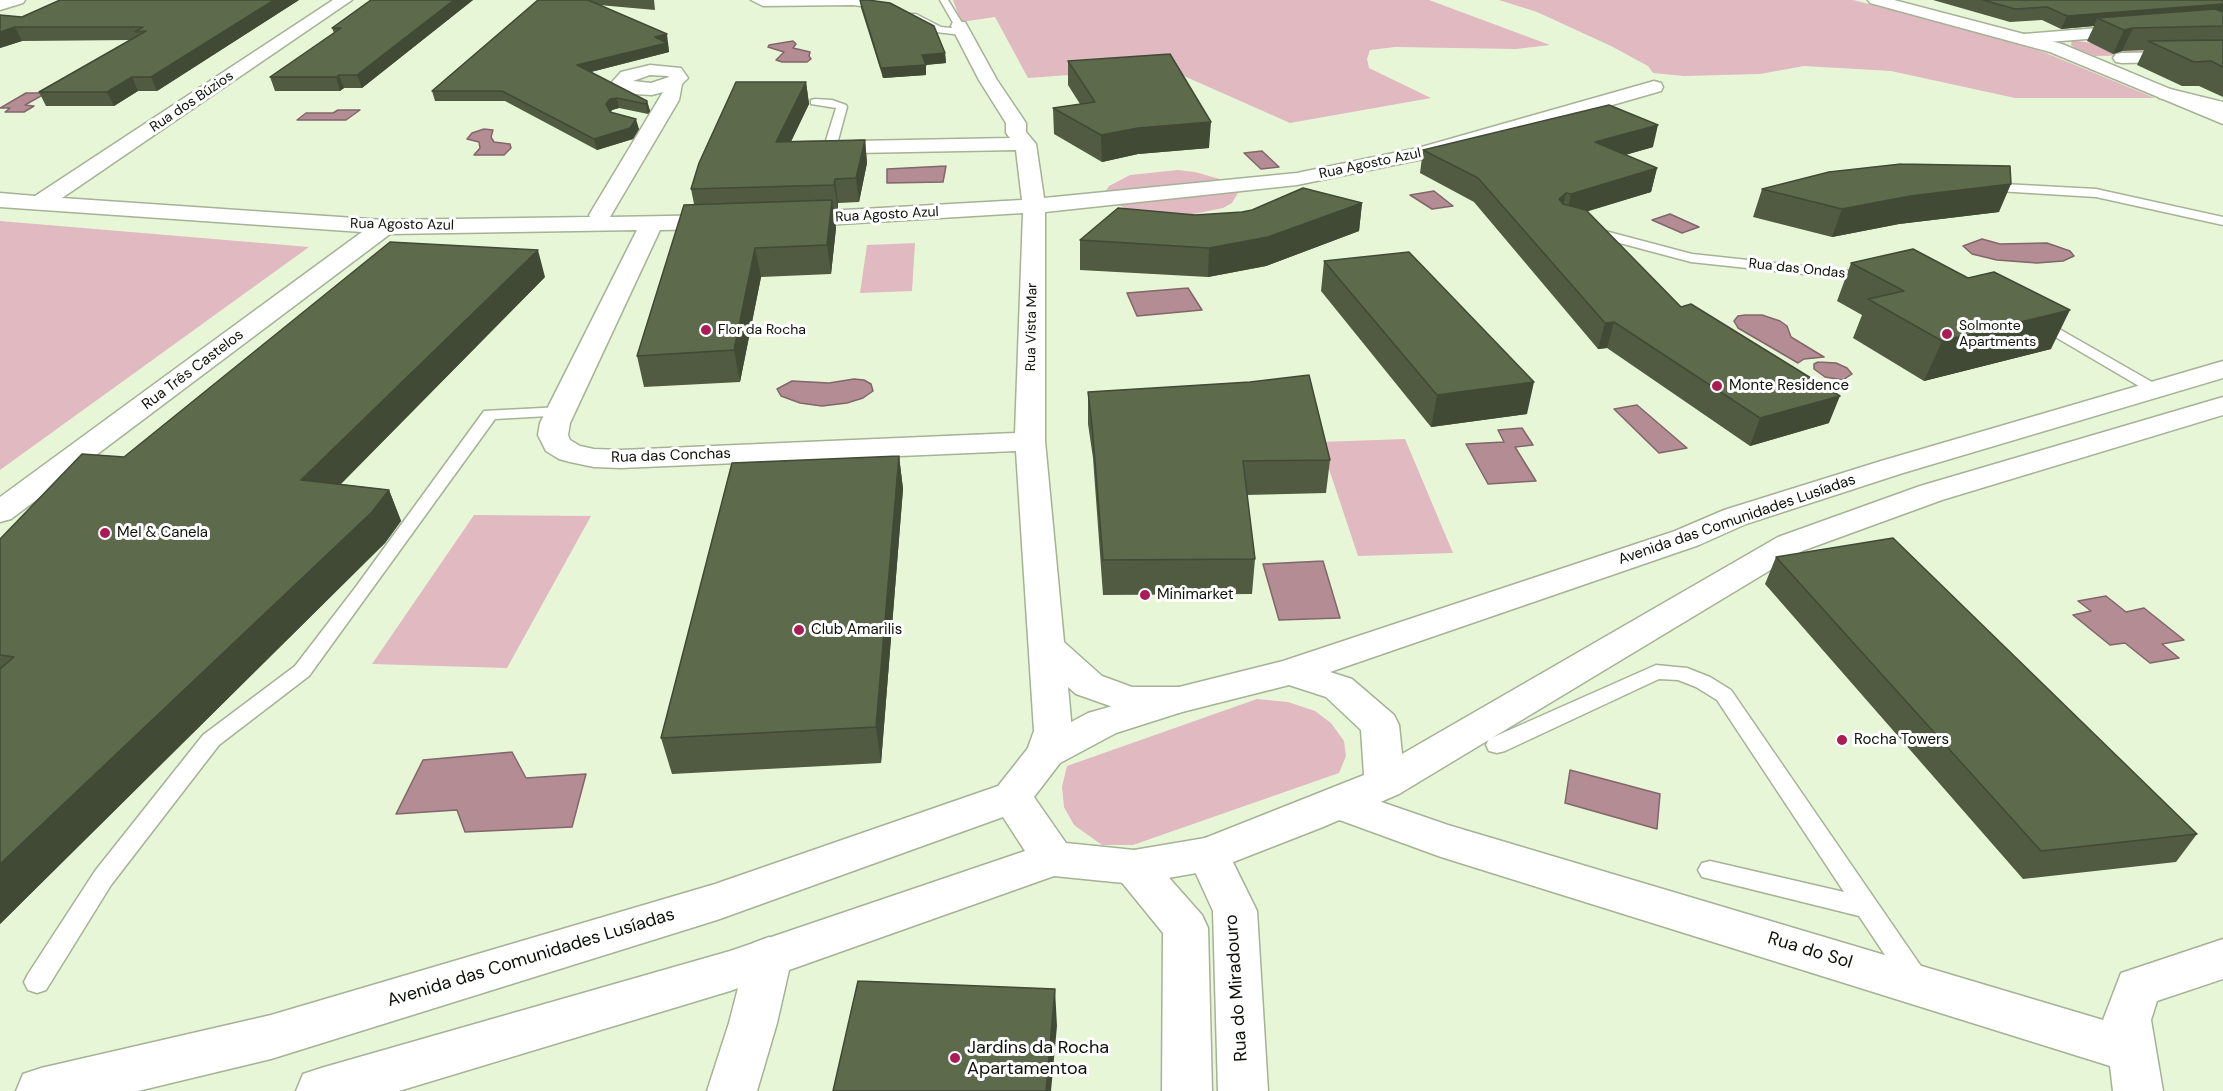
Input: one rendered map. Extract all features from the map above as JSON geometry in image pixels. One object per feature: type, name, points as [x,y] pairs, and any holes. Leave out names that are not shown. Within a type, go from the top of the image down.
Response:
[{"type":"street","points":[[0,5],[17,0]]},
{"type":"street","name":"Rua dos Búzios","points":[[39,203],[344,0]]},
{"type":"street","points":[[1876,0],[2056,48],[2166,94],[2213,109],[2223,118]]},
{"type":"street","points":[[2024,39],[2223,23]]},
{"type":"street","points":[[2180,26],[2223,45]]},
{"type":"street","name":"Rua Vista Mar","points":[[960,29],[988,80],[1016,123],[1016,134],[1026,144],[1034,206],[1030,441],[1053,731],[1046,753]]},
{"type":"street","points":[[600,215],[646,122],[673,91],[676,79],[669,55]]},
{"type":"street","points":[[2122,58],[2223,56]]},
{"type":"street","points":[[636,68],[621,82],[623,85],[642,89],[676,79]]},
{"type":"street","name":"Rua Agosto Azul","points":[[767,221],[1034,206],[1297,179],[1391,162],[1654,87]]},
{"type":"street","points":[[2213,109],[2223,124]]},
{"type":"street","points":[[855,147],[1026,144]]},
{"type":"street","name":"Rua Agosto Azul","points":[[0,200],[384,227],[651,225],[744,221]]},
{"type":"street","name":"Rua das Conchas","points":[[651,225],[561,412],[552,435],[557,446],[570,453],[594,458],[644,458],[1030,441]]},
{"type":"street","name":"Rua Três Castelos","points":[[0,512],[384,227]]},
{"type":"street","name":"Avenida das Comunidades Lusíadas","points":[[41,1091],[272,1037],[717,902],[1012,797],[1046,753],[1102,723],[1179,700],[1290,672],[1687,538],[1735,517],[1892,466],[2223,369]]},
{"type":"street","points":[[321,1091],[718,974],[1053,859],[1134,867],[1208,854],[1365,791],[1790,544],[1931,493],[2223,406]]},
{"type":"street","points":[[1047,647],[1089,685],[1130,700],[1179,700]]},
{"type":"street","points":[[1290,672],[1338,688],[1380,725],[1365,791]]},
{"type":"street","name":"Rua do Sol","points":[[1365,791],[1441,840],[1919,984],[2136,1071]]},
{"type":"street","points":[[1012,797],[1053,859]]},
{"type":"street","name":"Rua do Miradouro","points":[[1208,854],[1234,910],[1244,1091]]},
{"type":"street","points":[[1134,867],[1186,928],[1187,1091]]},
{"type":"street","points":[[732,1091],[770,957]]},
{"type":"street","name":"Rua do Sol","points":[[2136,1071],[2127,1020],[2138,987],[2223,959]]},
{"type":"lane","points":[[755,0],[790,4],[853,2],[896,9],[939,30],[960,29],[944,0]]},
{"type":"lane","points":[[815,102],[832,103],[842,107],[830,147],[855,147]]},
{"type":"lane","points":[[1972,186],[2096,193],[2223,221]]},
{"type":"lane","name":"Rua das Ondas","points":[[1572,226],[1691,258],[1878,278]]},
{"type":"lane","points":[[2033,318],[2154,389]]},
{"type":"lane","points":[[37,982],[103,878],[211,740],[302,671],[490,414],[561,412]]},
{"type":"lane","points":[[1497,745],[1656,672],[1680,674],[1703,681],[1725,695],[1919,984]]},
{"type":"lane","points":[[1710,870],[1868,908]]},
{"type":"shaded area","points":[[953,0],[1429,0],[1550,45],[1516,49],[1395,47],[1370,50],[1367,59],[1369,68],[1431,98],[1290,123],[1166,68],[1028,78],[995,17],[961,22]]},
{"type":"shaded area","points":[[1499,0],[1853,0],[1975,31],[2046,53],[2155,98],[2015,98],[1891,71],[1804,66],[1760,74],[1684,76],[1653,73],[1648,66],[1611,46],[1537,12]]},
{"type":"shaded area","points":[[2072,40],[2217,53],[2095,56],[2075,48],[2071,45]]},
{"type":"shaded area","points":[[793,41],[796,44],[793,48],[810,52],[811,59],[807,62],[782,62],[776,60],[784,52],[768,47],[769,45]]},
{"type":"shaded area","points":[[26,93],[46,93],[25,105],[34,106],[24,112],[5,112],[10,108],[0,108]]},
{"type":"shaded area","points":[[338,110],[360,110],[346,120],[297,120],[306,113],[333,113]]},
{"type":"shaded area","points":[[484,129],[493,130],[491,137],[494,142],[510,144],[511,148],[504,155],[474,155],[480,148],[479,142],[467,139],[472,133]]},
{"type":"shaded area","points":[[1262,151],[1279,167],[1261,169],[1244,153]]},
{"type":"shaded area","points":[[946,166],[943,182],[887,183],[887,169]]},
{"type":"shaded area","points":[[1178,170],[1223,180],[1105,192],[1109,186],[1130,175]]},
{"type":"shaded area","points":[[1239,191],[1232,203],[1223,208],[1184,216],[1127,209],[1117,204]]},
{"type":"shaded area","points":[[1434,191],[1453,206],[1432,209],[1410,195]]},
{"type":"shaded area","points":[[1670,214],[1699,227],[1682,233],[1652,220]]},
{"type":"shaded area","points":[[0,221],[309,247],[0,470]]},
{"type":"shaded area","points":[[1982,239],[2000,244],[2047,243],[2070,251],[2074,256],[2063,261],[2037,263],[1997,260],[1972,254],[1963,246]]},
{"type":"shaded area","points":[[915,243],[912,291],[860,293],[867,245]]},
{"type":"shaded area","points":[[1188,288],[1202,310],[1137,316],[1127,293]]},
{"type":"shaded area","points":[[1762,315],[1780,321],[1787,326],[1791,337],[1824,357],[1804,359],[1798,363],[1738,328],[1734,321],[1738,316]]},
{"type":"shaded area","points":[[1818,362],[1836,363],[1847,368],[1852,374],[1843,380],[1825,377],[1814,369],[1814,364]]},
{"type":"shaded area","points":[[854,379],[864,380],[871,384],[873,391],[863,398],[847,403],[822,406],[800,403],[781,396],[777,389],[792,381],[829,383]]},
{"type":"shaded area","points":[[1637,405],[1687,448],[1659,453],[1614,409]]},
{"type":"shaded area","points":[[1522,428],[1533,445],[1515,447],[1536,481],[1488,484],[1466,444],[1504,442],[1498,430]]},
{"type":"shaded area","points":[[1405,439],[1453,553],[1358,556],[1320,442]]},
{"type":"shaded area","points":[[474,515],[591,516],[507,668],[372,664]]},
{"type":"shaded area","points":[[1323,561],[1340,618],[1279,620],[1263,564]]},
{"type":"shaded area","points":[[2106,596],[2126,612],[2144,608],[2184,640],[2162,644],[2179,658],[2150,663],[2125,643],[2110,645],[2073,615],[2091,611],[2078,601]]},
{"type":"shaded area","points":[[1257,699],[1288,702],[1315,711],[1331,723],[1344,741],[1346,756],[1339,773],[1133,845],[1102,845],[1074,825],[1064,807],[1062,787],[1067,766]]},
{"type":"shaded area","points":[[512,752],[526,778],[586,774],[572,827],[465,832],[457,810],[396,814],[423,760]]},
{"type":"shaded area","points":[[1570,770],[1660,794],[1657,829],[1565,803]]},
{"type":"building","points":[[60,0],[274,0],[151,77],[132,77],[107,92],[39,92],[146,31],[135,32],[143,27],[15,27],[0,32],[0,15],[22,17]]},
{"type":"building","points":[[371,0],[454,0],[357,75],[270,77],[341,28],[332,28]]},
{"type":"building","points":[[538,0],[588,0],[667,34],[655,37],[667,43],[577,65],[647,101],[646,104],[617,98],[610,99],[606,104],[610,112],[636,119],[630,128],[594,139],[502,91],[432,91]]},
{"type":"building","points":[[860,0],[890,3],[934,26],[945,53],[922,55],[926,65],[881,68]]},
{"type":"building","points":[[1983,0],[2223,0],[2223,4],[2067,16],[2047,7],[2015,9]]},
{"type":"building","points":[[2215,9],[2223,12],[2223,26],[2124,30],[2097,18]]},
{"type":"building","points":[[2223,40],[2223,67],[2211,61],[2194,62],[2148,41]]},
{"type":"building","points":[[1170,54],[1211,122],[1138,128],[1101,135],[1053,108],[1095,102],[1068,61]]},
{"type":"building","points":[[736,82],[806,82],[776,142],[865,140],[856,178],[835,179],[834,185],[691,189],[699,163]]},
{"type":"building","points":[[1609,105],[1658,125],[1595,142],[1657,168],[1571,194],[1566,193],[1559,199],[1563,204],[1586,210],[1681,307],[1691,304],[1840,396],[1760,418],[1614,322],[1605,323],[1478,178],[1423,150]]},
{"type":"building","points":[[1901,164],[2010,166],[2011,184],[1910,196],[1842,209],[1762,189],[1829,172]]},
{"type":"building","points":[[1303,188],[1362,203],[1268,237],[1209,248],[1080,240],[1118,208],[1195,215],[1242,212],[1252,210]]},
{"type":"building","name":"Flor da Rocha","points":[[832,200],[827,245],[755,248],[734,350],[637,356],[684,205]]},
{"type":"building","points":[[390,242],[538,250],[301,480],[389,490],[372,512],[0,864],[0,669],[14,657],[0,655],[0,539],[82,454],[124,457]]},
{"type":"building","points":[[1913,249],[1968,278],[1994,272],[2070,310],[1942,341],[1868,299],[1904,291],[1851,263]]},
{"type":"building","points":[[1409,252],[1534,382],[1437,395],[1324,261]]},
{"type":"building","points":[[1309,375],[1330,460],[1243,461],[1255,559],[1103,560],[1088,392],[1250,382]]},
{"type":"building","name":"Club Amarilis","points":[[899,456],[876,727],[661,738],[732,463]]},
{"type":"building","points":[[1893,538],[2197,834],[2041,851],[1776,557]]},
{"type":"building","name":"Jardins da Rocha Apartamentoa","points":[[858,981],[1055,989],[1046,1091],[833,1091]]},
{"type":"place","name":"Flor da Rocha","points":[[706,330]]},
{"type":"place","name":"Solmonte Apartments","points":[[1947,334]]},
{"type":"place","name":"Monte Residence","points":[[1717,386]]},
{"type":"place","name":"Mel & Canela","points":[[105,533]]},
{"type":"place","name":"Minimarket","points":[[1145,595]]},
{"type":"place","name":"Club Amarilis","points":[[799,630]]},
{"type":"place","name":"Rocha Towers","points":[[1842,740]]},
{"type":"place","name":"Jardins da Rocha Apartamentoa","points":[[955,1058]]}]
